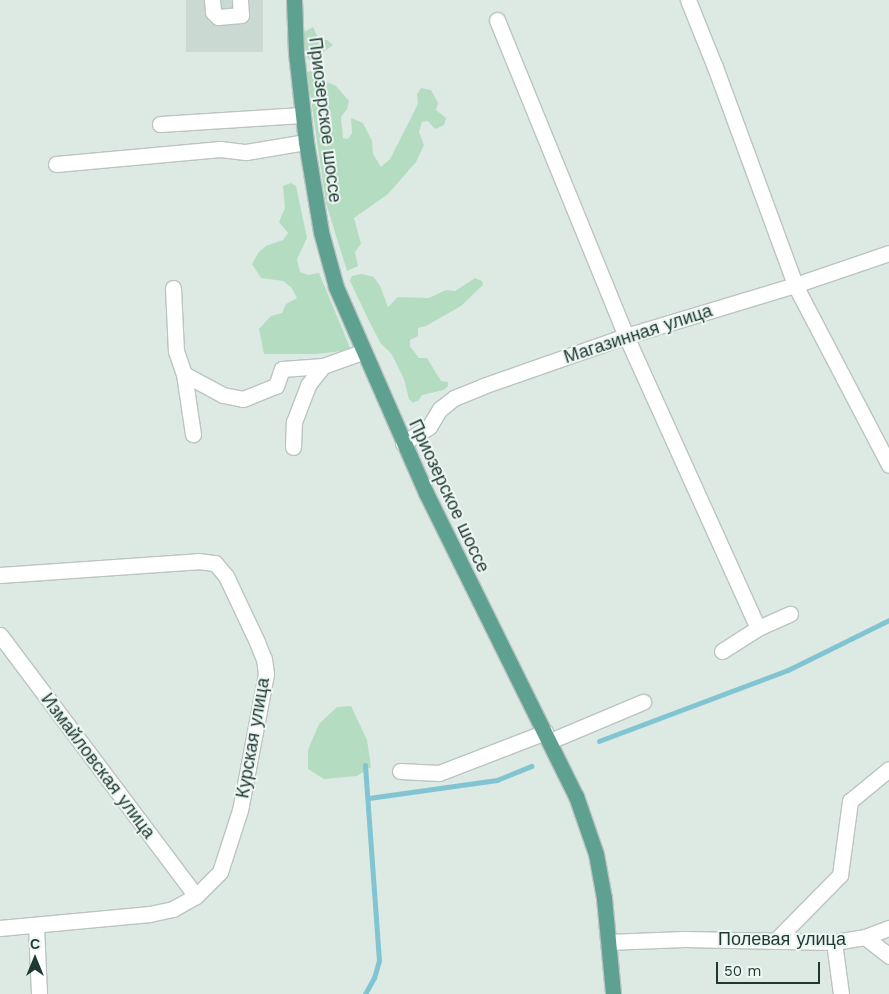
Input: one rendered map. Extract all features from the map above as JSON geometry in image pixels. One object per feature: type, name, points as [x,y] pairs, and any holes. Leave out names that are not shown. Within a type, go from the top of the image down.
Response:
[{"type":"main road","name":"Приозерское шоссе","points":[[294,0],[296,53],[302,115],[321,232],[336,287],[362,352],[403,443],[483,611],[548,736],[576,796],[596,854],[613,994]]},
{"type":"street","points":[[212,0],[213,12],[218,16],[241,15],[240,0]]},
{"type":"street","points":[[688,0],[715,67],[795,285],[889,465]]},
{"type":"street","points":[[497,20],[626,336],[758,628]]},
{"type":"street","points":[[160,124],[302,115]]},
{"type":"street","points":[[56,164],[220,149],[246,152],[306,142]]},
{"type":"street","name":"Магазинная улица","points":[[403,443],[429,427],[440,409],[454,398],[626,336],[795,285],[889,254]]},
{"type":"street","points":[[173,288],[176,351],[184,374],[193,434]]},
{"type":"street","points":[[184,374],[223,395],[243,399],[276,386],[282,369],[323,366],[362,352]]},
{"type":"street","points":[[293,447],[294,422],[308,385],[323,366]]},
{"type":"street","name":"Курская улица","points":[[0,575],[198,561],[214,563],[226,576],[257,642],[264,659],[266,674],[240,810],[220,872],[196,896],[173,909],[150,914],[36,927],[0,928]]},
{"type":"street","points":[[722,651],[758,628],[790,614]]},
{"type":"street","name":"Измайловская улица","points":[[0,635],[6,655],[196,896]]},
{"type":"street","points":[[400,771],[440,773],[643,702]]},
{"type":"street","points":[[774,941],[840,875],[850,801],[889,768]]},
{"type":"street","points":[[36,927],[39,994]]},
{"type":"street","points":[[865,938],[889,928]]},
{"type":"street","name":"Полевая улица","points":[[608,942],[684,939],[834,942],[865,938],[889,956]]},
{"type":"street","points":[[834,942],[841,994]]},
{"type":"shaded area","points":[[186,0],[263,0],[263,52],[186,52]]},
{"type":"green space","points":[[313,27],[319,40],[327,40],[333,45],[311,61],[305,56],[304,32]]},
{"type":"green space","points":[[314,70],[320,72],[325,81],[336,86],[349,101],[347,109],[341,117],[343,138],[348,139],[352,133],[351,118],[363,123],[372,141],[373,154],[381,167],[390,159],[411,118],[418,103],[417,94],[421,88],[431,90],[438,103],[436,110],[446,118],[444,125],[435,129],[428,121],[422,122],[419,132],[424,145],[416,162],[388,194],[354,218],[361,244],[355,252],[358,266],[347,271],[326,203],[307,72]]},
{"type":"green space","points":[[291,183],[296,186],[307,238],[297,259],[300,272],[308,275],[319,273],[351,350],[316,354],[264,354],[259,329],[271,316],[282,313],[286,304],[297,298],[291,287],[283,281],[261,278],[252,264],[259,252],[266,246],[283,240],[288,233],[279,222],[285,208],[283,186]]},
{"type":"green space","points":[[362,274],[374,277],[380,286],[388,307],[398,297],[429,298],[446,290],[455,291],[475,278],[482,281],[483,285],[461,306],[426,326],[418,328],[418,336],[410,340],[410,346],[419,358],[427,358],[441,381],[448,382],[448,386],[444,390],[422,395],[419,400],[413,403],[409,399],[404,379],[391,353],[381,344],[350,281],[352,276]]},
{"type":"green space","points":[[351,706],[367,740],[371,767],[357,776],[324,779],[308,769],[308,750],[319,724],[337,707]]},
{"type":"waterway","points":[[599,741],[788,670],[889,620]]},
{"type":"waterway","points":[[365,765],[379,961],[374,978],[365,994]]},
{"type":"waterway","points":[[369,798],[497,780],[531,766]]}]
